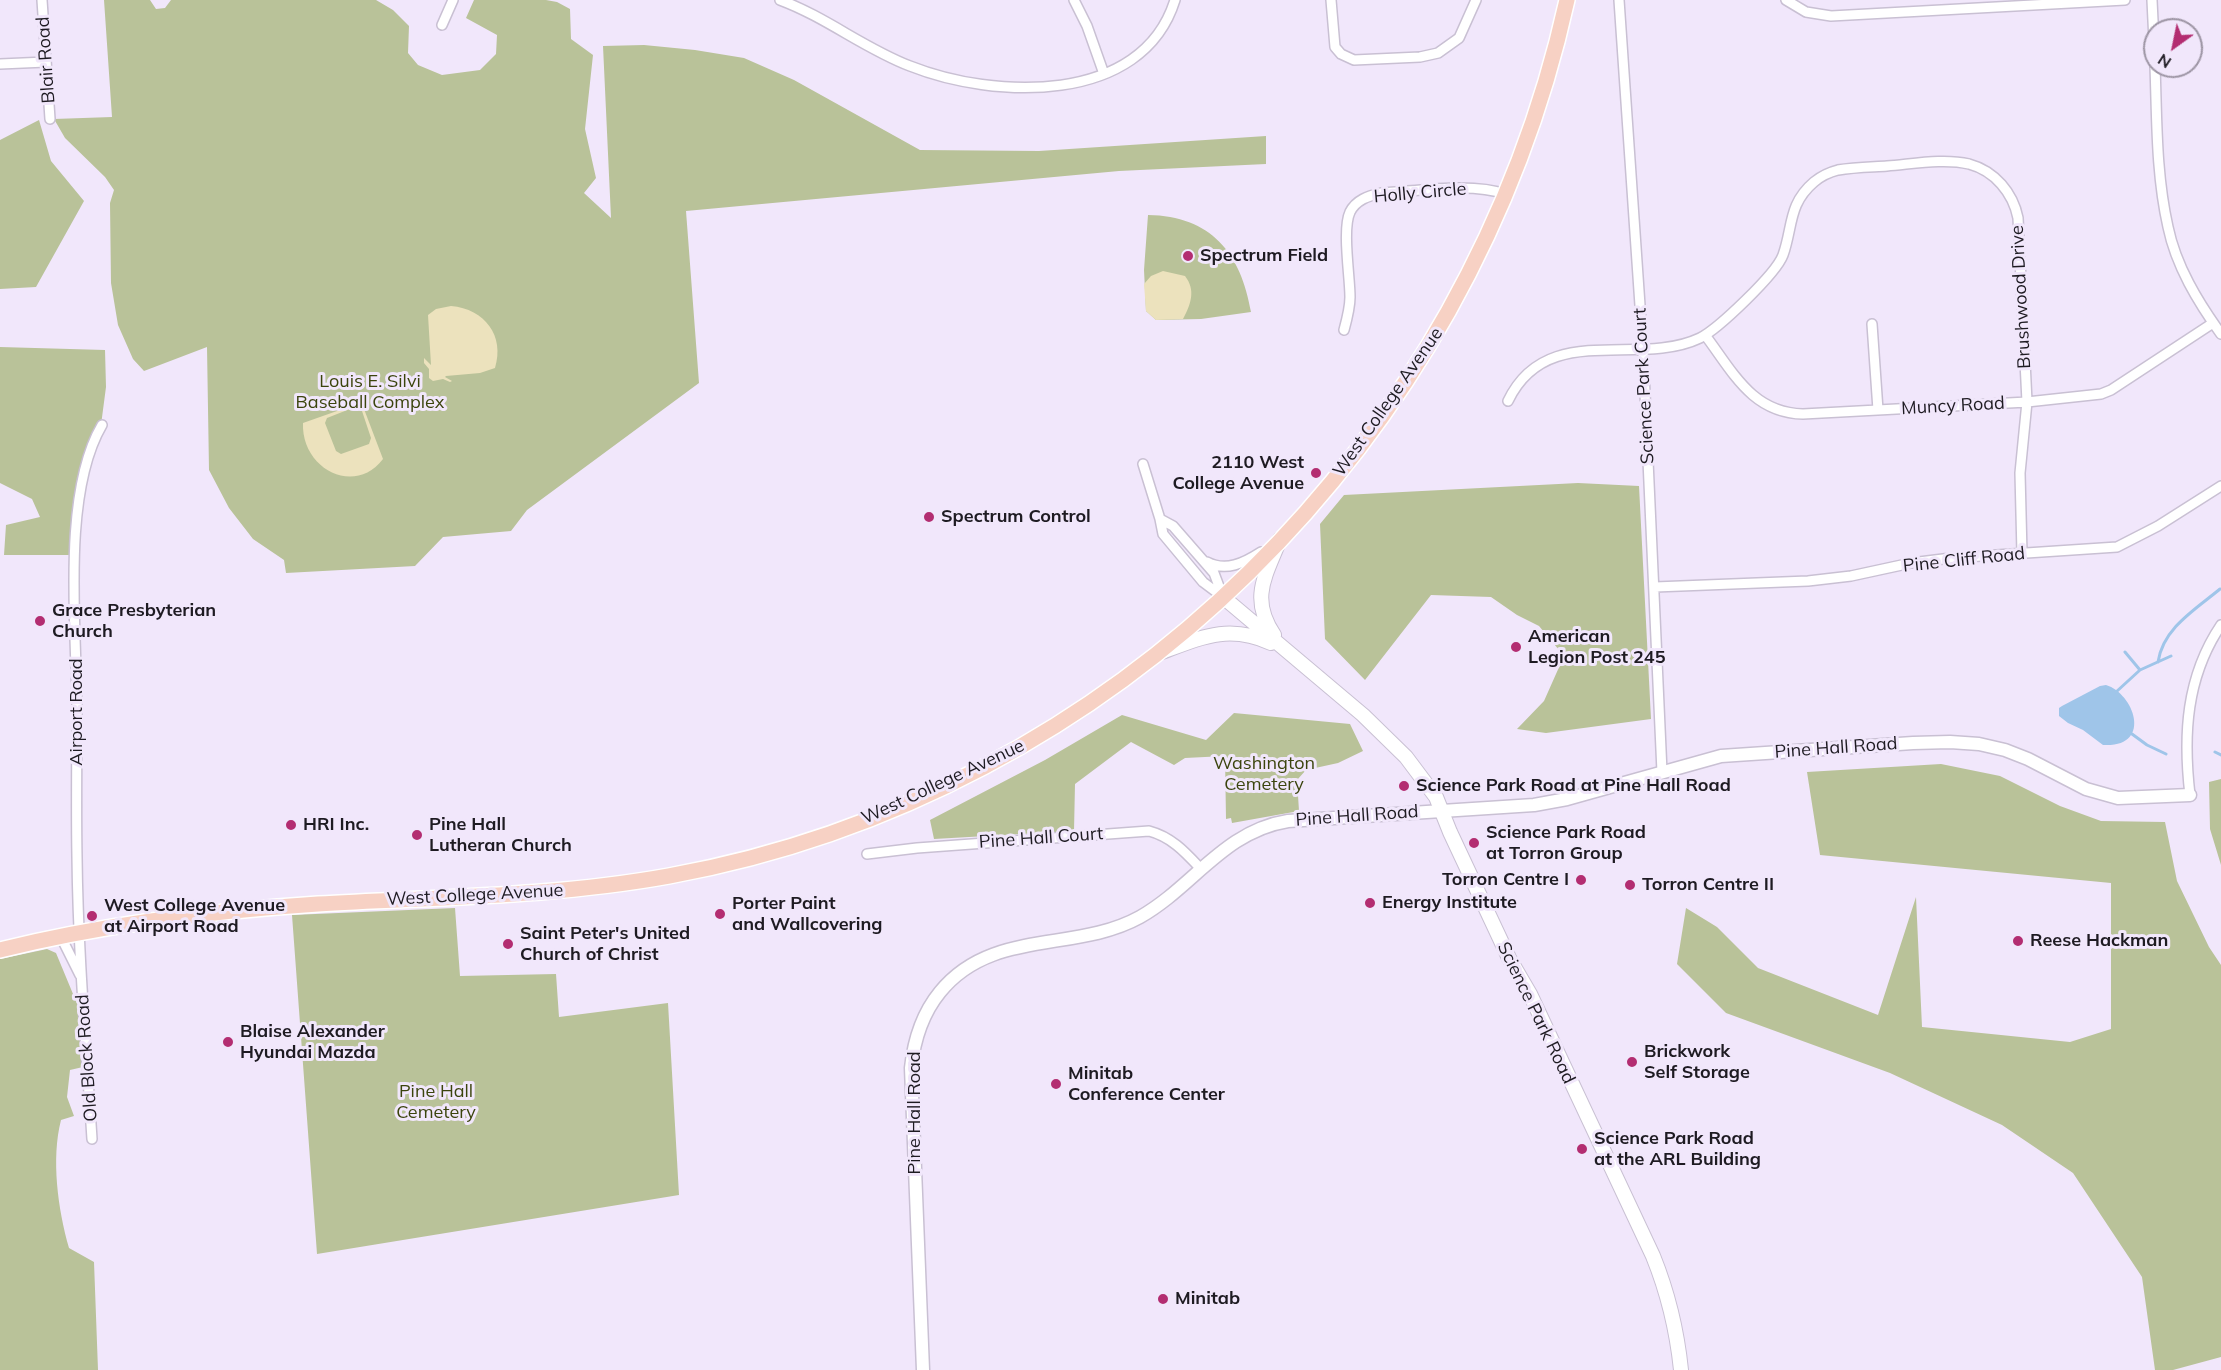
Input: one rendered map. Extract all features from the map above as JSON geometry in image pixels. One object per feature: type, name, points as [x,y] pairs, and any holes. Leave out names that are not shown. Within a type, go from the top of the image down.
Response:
[{"type":"main road","name":"West College Avenue","points":[[0,950],[80,931],[167,918],[254,909],[583,889],[674,876],[741,860],[825,835],[867,819],[980,769],[1036,738],[1162,652],[1223,597],[1280,539],[1337,478],[1354,455],[1430,344],[1470,270],[1505,194],[1538,102],[1567,0]]},
{"type":"main road","points":[[1280,539],[1263,580],[1261,605],[1269,628],[1287,651]]},
{"type":"main road","name":"Science Park Road","points":[[1223,597],[1393,742],[1436,797],[1509,958],[1530,994],[1653,1256],[1672,1315],[1681,1370]]},
{"type":"main road","points":[[1162,652],[1204,636],[1223,632],[1254,637],[1287,651]]},
{"type":"street","name":"Blair Road","points":[[42,0],[50,119]]},
{"type":"street","points":[[442,25],[453,0]]},
{"type":"street","points":[[780,0],[804,10],[908,66],[948,79],[1000,87],[1028,88],[1070,84],[1104,74],[1125,64],[1148,46],[1166,22],[1175,0]]},
{"type":"street","points":[[1074,0],[1087,26],[1104,74]]},
{"type":"street","points":[[1331,0],[1335,47],[1341,54],[1354,60],[1420,57],[1438,53],[1459,38],[1476,0]]},
{"type":"street","name":"Science Park Court","points":[[1619,0],[1643,349],[1662,772]]},
{"type":"street","points":[[1786,0],[1806,12],[1831,16],[2125,0]]},
{"type":"street","points":[[2152,0],[2153,18]]},
{"type":"street","points":[[0,64],[46,62]]},
{"type":"street","points":[[2156,78],[2160,183],[2168,228],[2184,273],[2221,334]]},
{"type":"street","name":"Brushwood Drive","points":[[1508,401],[1518,384],[1528,374],[1560,355],[1602,349],[1661,348],[1690,342],[1705,336],[1762,283],[1782,258],[1793,210],[1801,195],[1814,182],[1834,171],[1928,163],[1970,164],[1988,172],[2002,185],[2015,206],[2018,218],[2027,402],[2020,472],[2022,554]]},
{"type":"street","name":"Holly Circle","points":[[1344,330],[1350,299],[1347,224],[1350,212],[1358,202],[1368,196],[1381,193],[1492,189],[1505,194]]},
{"type":"street","name":"Muncy Road","points":[[1705,336],[1748,391],[1772,409],[1803,414],[2027,402],[2101,394],[2111,390],[2213,323]]},
{"type":"street","points":[[1872,324],[1878,410]]},
{"type":"street","name":"Airport Road","points":[[80,931],[77,859],[75,567],[80,493],[85,463],[102,425]]},
{"type":"street","points":[[1143,464],[1163,534],[1203,582],[1223,597]]},
{"type":"street","name":"Pine Cliff Road","points":[[1654,587],[1808,581],[1851,576],[1911,563],[1951,558],[2117,547],[2158,526],[2221,486]]},
{"type":"street","points":[[1160,519],[1173,526],[1214,573],[1223,597]]},
{"type":"street","points":[[1202,560],[1219,567],[1236,566],[1280,539]]},
{"type":"street","points":[[2190,795],[2187,738],[2190,700],[2202,659],[2221,625]]},
{"type":"street","name":"Pine Hall Road","points":[[923,1370],[911,1068],[915,1040],[924,1016],[949,982],[977,961],[1013,948],[1122,925],[1150,910],[1252,831],[1271,824],[1328,818],[1551,803],[1707,759],[1743,754],[1950,742],[1979,744],[2005,750],[2102,795],[2118,798],[2190,795]]},
{"type":"street","name":"Pine Hall Court","points":[[867,854],[917,848],[1149,831],[1159,833],[1176,843],[1201,869]]},
{"type":"street","name":"Old Block Road","points":[[80,931],[92,1138]]},
{"type":"street","name":"Old Block Road","points":[[60,935],[81,977]]},
{"type":"green space","name":"Louis E. Silvi Baseball Complex","points":[[104,0],[150,0],[156,9],[165,8],[171,0],[376,0],[393,10],[409,26],[408,53],[418,65],[442,75],[480,70],[496,54],[497,35],[466,18],[474,0],[557,2],[570,9],[571,39],[593,55],[585,129],[596,178],[584,193],[611,218],[603,46],[644,45],[744,58],[794,80],[920,150],[1039,151],[1266,136],[1266,164],[1119,171],[686,211],[699,383],[527,510],[511,531],[443,537],[415,566],[286,573],[284,560],[253,539],[229,508],[209,470],[207,347],[144,371],[133,359],[118,325],[111,283],[110,203],[114,190],[105,177],[65,138],[54,119],[112,117]]},
{"type":"green space","points":[[39,120],[51,161],[84,201],[36,287],[0,289],[0,140]]},
{"type":"green space","name":"Spectrum Field","points":[[1148,215],[1189,222],[1206,231],[1219,242],[1231,256],[1240,272],[1251,312],[1201,319],[1156,320],[1146,311],[1144,270]]},
{"type":"green space","points":[[0,347],[105,350],[106,387],[101,425],[90,450],[76,555],[4,555],[6,525],[40,517],[32,499],[0,483]]},
{"type":"green space","points":[[1578,483],[1639,486],[1651,719],[1546,733],[1517,729],[1544,701],[1564,656],[1539,626],[1517,615],[1491,597],[1431,595],[1365,680],[1325,639],[1320,524],[1344,495]]},
{"type":"green space","name":"Washington Cemetery","points":[[1234,713],[1350,724],[1363,751],[1338,763],[1306,770],[1297,780],[1299,811],[1232,823],[1231,818],[1226,819],[1225,756],[1185,758],[1174,765],[1131,742],[1075,784],[1074,831],[934,839],[930,820],[1045,760],[1122,715],[1206,740]]},
{"type":"green space","points":[[1941,764],[2000,776],[2060,806],[2101,821],[2165,822],[2177,881],[2209,947],[2221,965],[2221,1357],[2173,1370],[2155,1370],[2142,1277],[2073,1173],[2002,1125],[1890,1073],[1726,1013],[1677,964],[1686,908],[1717,927],[1758,968],[1878,1015],[1916,897],[1922,1027],[2070,1042],[2111,1029],[2111,883],[1820,855],[1807,772]]},
{"type":"green space","points":[[2221,779],[2221,865],[2210,829],[2209,782]]},
{"type":"green space","name":"Pine Hall Cemetery","points":[[455,908],[460,976],[556,974],[559,1017],[668,1003],[679,1195],[317,1254],[292,915]]},
{"type":"green space","points":[[47,949],[56,953],[78,1006],[83,1067],[70,1070],[67,1097],[74,1116],[61,1120],[56,1167],[62,1217],[69,1248],[94,1262],[98,1370],[0,1370],[0,959]]},
{"type":"sand","points":[[1163,271],[1185,276],[1188,281],[1191,297],[1183,319],[1156,320],[1146,311],[1144,284],[1151,276]]},
{"type":"sand","points":[[451,306],[474,312],[490,326],[497,345],[495,368],[480,373],[446,376],[452,381],[450,382],[443,379],[433,381],[429,378],[429,369],[424,363],[424,358],[431,365],[428,315],[436,309]]},
{"type":"sand","points":[[358,398],[367,402],[364,409],[383,459],[371,470],[358,476],[344,476],[331,472],[311,453],[305,439],[303,423],[354,405]],"holes":[[[355,407],[362,411],[371,438],[369,444],[341,454],[336,451],[325,423],[327,418]]]},
{"type":"water","points":[[2106,685],[2116,690],[2125,699],[2134,720],[2134,730],[2129,738],[2119,744],[2103,745],[2059,716],[2059,708]]},
{"type":"waterway","points":[[2158,662],[2161,650],[2173,629],[2220,589]]},
{"type":"waterway","points":[[2125,652],[2140,670]]},
{"type":"waterway","points":[[2116,692],[2140,670],[2171,656]]},
{"type":"waterway","points":[[2132,734],[2147,745],[2166,754]]},
{"type":"waterway","points":[[2215,752],[2221,755]]},
{"type":"place","name":"Spectrum Field","points":[[1188,256]]},
{"type":"place","name":"2110 West College Avenue","points":[[1316,473]]},
{"type":"place","name":"Spectrum Control","points":[[929,517]]},
{"type":"place","name":"Grace Presbyterian Church","points":[[40,621]]},
{"type":"place","name":"American Legion Post 245","points":[[1516,647]]},
{"type":"place","name":"Science Park Road at Pine Hall Road","points":[[1404,786]]},
{"type":"place","name":"HRI Inc.","points":[[291,825]]},
{"type":"place","name":"Pine Hall Lutheran Church","points":[[417,835]]},
{"type":"place","name":"Science Park Road at Torron Group","points":[[1474,843]]},
{"type":"place","name":"Torron Centre I","points":[[1581,880]]},
{"type":"place","name":"Torron Centre II","points":[[1630,885]]},
{"type":"place","name":"Energy Institute","points":[[1370,903]]},
{"type":"place","name":"Porter Paint and Wallcovering","points":[[720,914]]},
{"type":"place","name":"West College Avenue at Airport Road","points":[[92,916]]},
{"type":"place","name":"Reese Hackman","points":[[2018,941]]},
{"type":"place","name":"Saint Peter's United Church of Christ","points":[[508,944]]},
{"type":"place","name":"Blaise Alexander Hyundai Mazda","points":[[228,1042]]},
{"type":"place","name":"Brickwork Self Storage","points":[[1632,1062]]},
{"type":"place","name":"Minitab Conference Center","points":[[1056,1084]]},
{"type":"place","name":"Science Park Road at the ARL Building","points":[[1582,1149]]},
{"type":"place","name":"Minitab","points":[[1163,1299]]}]
